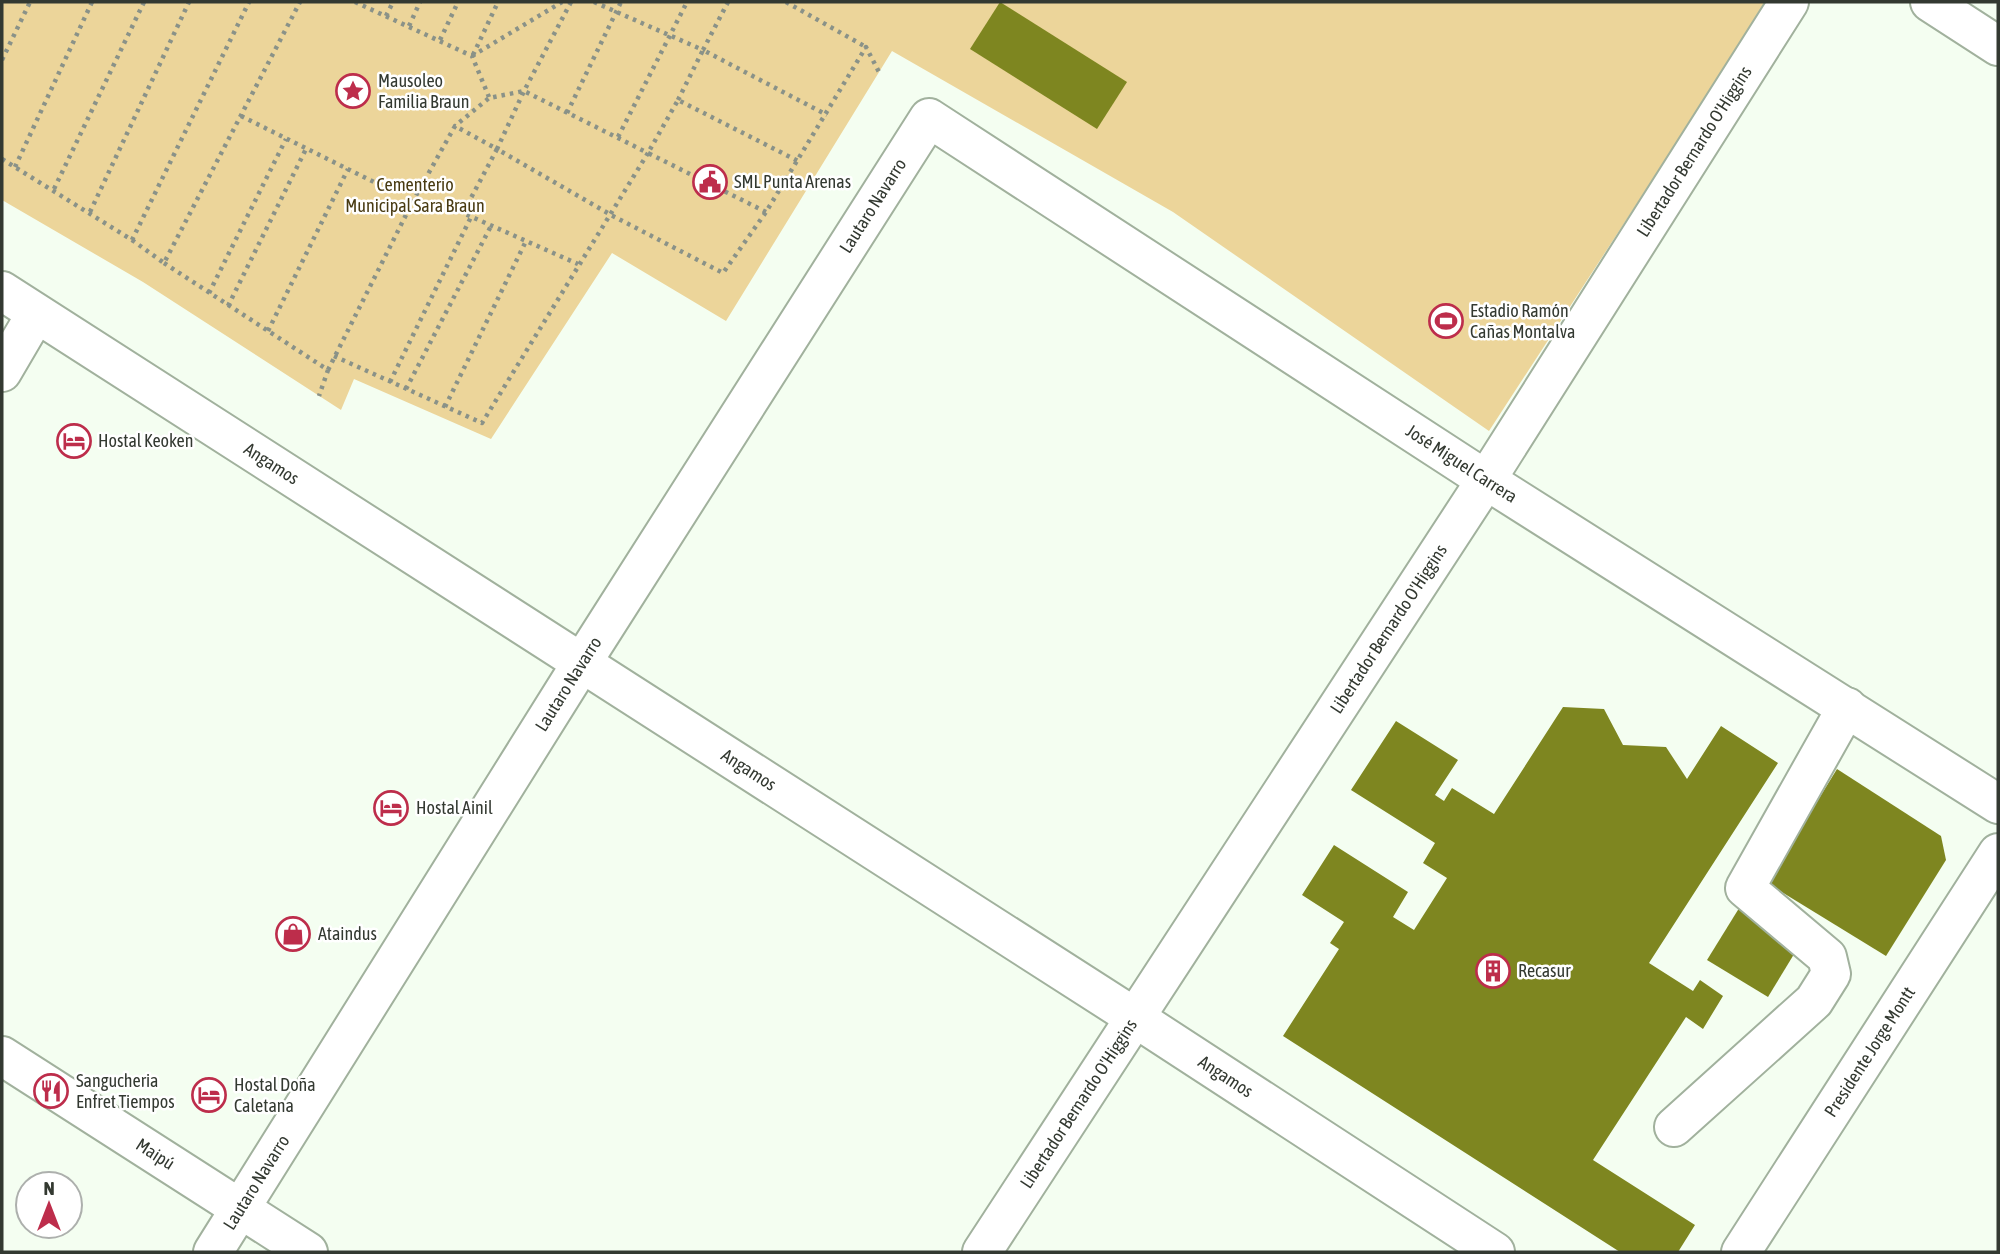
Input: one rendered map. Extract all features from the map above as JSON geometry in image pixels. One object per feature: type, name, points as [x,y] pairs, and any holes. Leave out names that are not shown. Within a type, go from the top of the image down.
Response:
[{"type":"street","name":"Libertador Bernardo O'Higgins","points":[[982,1252],[1486,480],[1790,2]]},
{"type":"street","points":[[1930,2],[1998,46]]},
{"type":"street","name":"José Miguel Carrera","points":[[929,118],[1486,480],[1998,804]]},
{"type":"street","name":"Lautaro Navarro","points":[[213,1252],[581,664],[929,118]]},
{"type":"street","name":"Angamos","points":[[2,291],[1134,1017],[1495,1252]]},
{"type":"street","points":[[2,372],[36,314]]},
{"type":"street","points":[[1674,1127],[1814,1000],[1831,974],[1827,957],[1745,888],[1847,707]]},
{"type":"street","name":"Presidente Jorge Montt","points":[[1741,1252],[1998,853]]},
{"type":"street","name":"Maipú","points":[[2,1056],[307,1252]]},
{"type":"path","points":[[2,60],[30,2]]},
{"type":"path","points":[[15,167],[92,2]]},
{"type":"path","points":[[54,189],[144,2]]},
{"type":"path","points":[[90,212],[188,2]]},
{"type":"path","points":[[132,240],[248,2]]},
{"type":"path","points":[[164,263],[300,2]]},
{"type":"path","points":[[355,2],[472,56],[489,98]]},
{"type":"path","points":[[386,16],[393,2]]},
{"type":"path","points":[[409,26],[420,2]]},
{"type":"path","points":[[440,40],[458,2]]},
{"type":"path","points":[[472,56],[498,2]]},
{"type":"path","points":[[472,56],[562,2]]},
{"type":"path","points":[[571,2],[463,213],[578,264]]},
{"type":"path","points":[[594,2],[703,50],[827,115]]},
{"type":"path","points":[[568,113],[621,2]]},
{"type":"path","points":[[618,137],[687,2]]},
{"type":"path","points":[[334,356],[482,423],[648,153],[728,2]]},
{"type":"path","points":[[786,2],[866,47],[880,74]]},
{"type":"path","points":[[455,126],[611,215],[723,273],[766,212],[866,47]]},
{"type":"path","points":[[320,396],[334,356],[413,201],[455,126],[489,98],[524,91],[766,212]]},
{"type":"path","points":[[678,100],[797,161]]},
{"type":"path","points":[[241,116],[392,191]]},
{"type":"path","points":[[209,293],[286,139]]},
{"type":"path","points":[[228,306],[306,149]]},
{"type":"path","points":[[2,159],[90,212],[328,370]]},
{"type":"path","points":[[268,331],[348,169]]},
{"type":"path","points":[[390,382],[471,218]]},
{"type":"path","points":[[405,389],[491,226]]},
{"type":"path","points":[[444,407],[526,242]]},
{"type":"green space","name":"Cementerio Municipal Sara Braun","points":[[2,2],[1768,2],[1489,431],[1173,212],[892,51],[726,321],[612,253],[491,439],[354,379],[341,410],[143,282],[2,200]]},
{"type":"building","points":[[1000,2],[1127,82],[1097,129],[970,49]]},
{"type":"building","name":"Recasur","points":[[1563,707],[1604,709],[1623,745],[1666,747],[1687,779],[1721,726],[1778,763],[1649,963],[1693,991],[1700,980],[1723,996],[1703,1029],[1686,1017],[1593,1160],[1695,1225],[1678,1252],[1620,1252],[1283,1036],[1339,949],[1330,943],[1344,922],[1302,895],[1334,845],[1408,892],[1393,917],[1414,930],[1447,878],[1423,863],[1435,843],[1351,790],[1396,721],[1458,760],[1435,795],[1444,801],[1452,788],[1494,814]]},
{"type":"building","points":[[1837,769],[1941,836],[1946,860],[1886,956],[1767,883]]},
{"type":"building","points":[[1741,905],[1802,941],[1768,997],[1707,960]]},
{"type":"place","name":"Mausoleo Familia Braun","points":[[353,91]]},
{"type":"place","name":"SML Punta Arenas","points":[[710,182]]},
{"type":"place","name":"Estadio Ramón Cañas Montalva","points":[[1446,321]]},
{"type":"place","name":"Hostal Keoken","points":[[74,441]]},
{"type":"place","name":"Hostal Ainil","points":[[391,808]]},
{"type":"place","name":"Ataindus","points":[[293,934]]},
{"type":"place","name":"Recasur","points":[[1493,971]]},
{"type":"place","name":"Sangucheria Enfret Tiempos","points":[[51,1091]]},
{"type":"place","name":"Hostal Doña Caletana","points":[[209,1095]]}]
